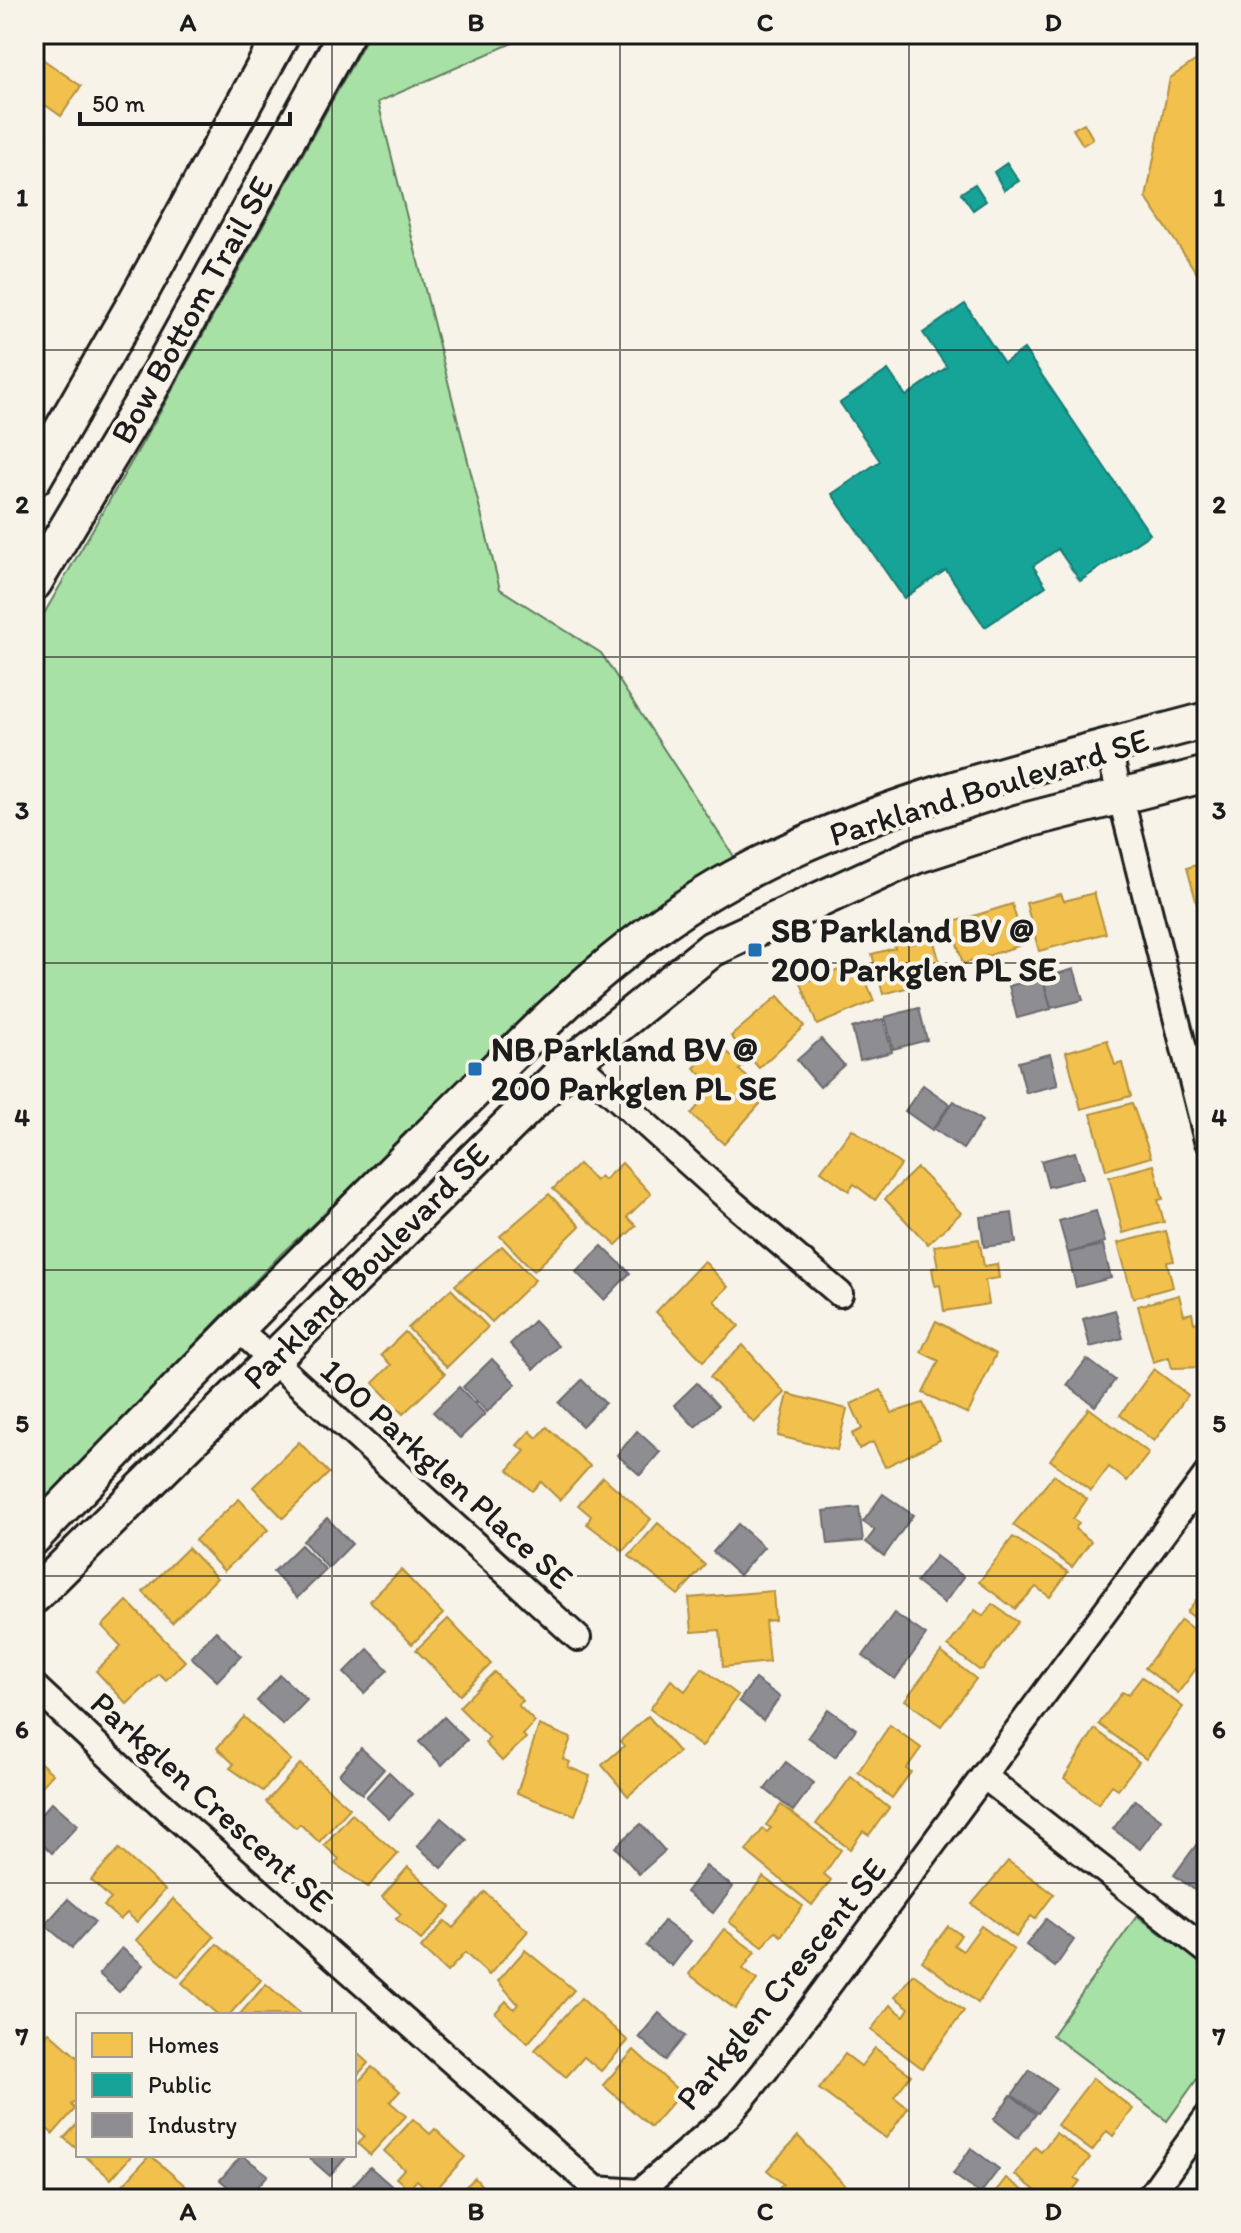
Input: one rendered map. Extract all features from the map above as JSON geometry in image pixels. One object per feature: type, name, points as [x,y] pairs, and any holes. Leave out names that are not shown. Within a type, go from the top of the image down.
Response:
[{"type":"street","name":"Bow Bottom Trail SE","points":[[34,478],[135,303],[282,34]]},
{"type":"street","name":"Bow Bottom Trail SE","points":[[34,583],[149,391],[346,34]]},
{"type":"street","name":"Parkland Boulevard SE","points":[[34,1537],[236,1327],[569,998],[652,929],[734,878],[824,837],[952,791],[1207,720]]},
{"type":"street","points":[[1108,747],[1207,1140]]},
{"type":"street","name":"Parkland Boulevard SE","points":[[34,1596],[575,1060],[712,949],[915,856],[1020,822],[1207,774]]},
{"type":"street","points":[[575,1060],[733,1203],[840,1294]]},
{"type":"street","name":"100 Parkglen Place SE","points":[[236,1327],[578,1638]]},
{"type":"street","name":"Parkglen Crescent SE","points":[[34,1686],[155,1799],[596,2189],[639,2192],[729,2115],[985,1777],[1207,1474]]},
{"type":"street","points":[[985,1777],[1207,1951]]},
{"type":"street","points":[[1148,2199],[1207,2117]]},
{"type":"green space","points":[[369,34],[533,34],[378,102],[500,589],[601,653],[737,861],[573,985],[283,1252],[34,1512],[34,631],[162,409]]},
{"type":"green space","points":[[1137,1916],[1207,1968],[1207,2065],[1167,2121],[1052,2035]]},
{"type":"building: Homes","points":[[1207,53],[1207,288],[1146,198],[1170,78]]},
{"type":"building: Homes","points":[[41,58],[81,86],[61,116],[34,97],[34,68]]},
{"type":"building: Homes","points":[[1084,123],[1093,139],[1083,145],[1073,129]]},
{"type":"building: Homes","points":[[34,126],[47,138],[34,153]]},
{"type":"building: Homes","points":[[1205,862],[1207,906],[1198,908],[1187,868]]},
{"type":"building: Homes","points":[[1094,893],[1106,933],[1039,951],[1026,903],[1061,894],[1064,901]]},
{"type":"building: Homes","points":[[1012,904],[1024,944],[963,964],[951,923]]},
{"type":"building: Homes","points":[[910,938],[911,944],[933,938],[944,978],[883,994],[872,954],[895,948],[893,942]]},
{"type":"building: Homes","points":[[859,963],[874,1001],[817,1025],[801,983]]},
{"type":"building: Homes","points":[[778,996],[804,1026],[759,1068],[731,1036]]},
{"type":"building: Homes","points":[[1107,1040],[1115,1065],[1122,1063],[1131,1096],[1081,1109],[1066,1052]]},
{"type":"building: Homes","points":[[717,1043],[743,1066],[739,1070],[768,1095],[724,1144],[691,1114],[715,1087],[694,1068]]},
{"type":"building: Homes","points":[[1132,1103],[1151,1157],[1106,1170],[1091,1114]]},
{"type":"building: Homes","points":[[852,1129],[901,1165],[875,1200],[854,1184],[849,1191],[821,1171]]},
{"type":"building: Homes","points":[[622,1163],[651,1194],[627,1217],[636,1226],[616,1245],[553,1189],[579,1164],[595,1181],[600,1176],[604,1180]]},
{"type":"building: Homes","points":[[1154,1165],[1163,1199],[1158,1200],[1164,1222],[1123,1233],[1109,1177]]},
{"type":"building: Homes","points":[[917,1168],[961,1213],[928,1244],[885,1199]]},
{"type":"building: Homes","points":[[549,1194],[580,1226],[534,1271],[500,1236]]},
{"type":"building: Homes","points":[[1166,1231],[1174,1261],[1167,1262],[1173,1287],[1133,1298],[1118,1243]]},
{"type":"building: Homes","points":[[979,1239],[984,1266],[997,1264],[999,1278],[985,1280],[989,1304],[944,1311],[940,1285],[935,1286],[932,1268],[938,1267],[934,1246]]},
{"type":"building: Homes","points":[[502,1246],[535,1280],[492,1322],[455,1285]]},
{"type":"building: Homes","points":[[704,1261],[728,1287],[714,1301],[739,1326],[703,1361],[656,1312]]},
{"type":"building: Homes","points":[[451,1289],[488,1327],[447,1367],[408,1328]]},
{"type":"building: Homes","points":[[1179,1295],[1184,1315],[1192,1313],[1194,1323],[1205,1320],[1207,1367],[1172,1368],[1169,1357],[1153,1362],[1138,1306]]},
{"type":"building: Homes","points":[[936,1321],[996,1354],[968,1414],[923,1393],[939,1361],[921,1352]]},
{"type":"building: Homes","points":[[405,1332],[445,1374],[403,1414],[373,1383],[391,1365],[381,1355]]},
{"type":"building: Homes","points":[[743,1345],[785,1393],[754,1423],[710,1377]]},
{"type":"building: Homes","points":[[1154,1369],[1188,1395],[1154,1441],[1120,1415]]},
{"type":"building: Homes","points":[[881,1390],[892,1413],[923,1403],[940,1440],[885,1467],[873,1442],[859,1449],[852,1434],[862,1429],[851,1404]]},
{"type":"building: Homes","points":[[788,1394],[847,1409],[837,1450],[778,1436]]},
{"type":"building: Homes","points":[[1089,1408],[1149,1453],[1127,1481],[1109,1467],[1091,1491],[1050,1460]]},
{"type":"building: Homes","points":[[547,1427],[590,1466],[560,1500],[541,1482],[532,1491],[508,1470],[525,1451],[517,1445],[530,1431],[537,1438]]},
{"type":"building: Homes","points":[[299,1442],[329,1473],[283,1518],[253,1487]]},
{"type":"building: Homes","points":[[1054,1475],[1087,1499],[1073,1519],[1079,1523],[1075,1529],[1091,1541],[1072,1567],[1013,1525]]},
{"type":"building: Homes","points":[[603,1477],[651,1519],[623,1551],[587,1524],[591,1516],[578,1505]]},
{"type":"building: Homes","points":[[239,1499],[268,1530],[224,1571],[195,1540]]},
{"type":"building: Homes","points":[[658,1523],[705,1565],[678,1595],[629,1556]]},
{"type":"building: Homes","points":[[1013,1537],[1068,1572],[1050,1597],[1036,1587],[1015,1609],[979,1582]]},
{"type":"building: Homes","points":[[188,1548],[217,1578],[172,1623],[143,1592]]},
{"type":"building: Homes","points":[[401,1570],[443,1614],[412,1644],[370,1601]]},
{"type":"building: Homes","points":[[1207,1585],[1207,1627],[1187,1612]]},
{"type":"building: Homes","points":[[773,1591],[775,1620],[765,1621],[769,1662],[723,1667],[720,1630],[692,1632],[689,1598]]},
{"type":"building: Homes","points":[[127,1601],[185,1661],[166,1680],[159,1674],[127,1704],[96,1671],[121,1646],[102,1626]]},
{"type":"building: Homes","points":[[992,1604],[1018,1622],[983,1669],[979,1670],[948,1646],[975,1610],[983,1616]]},
{"type":"building: Homes","points":[[448,1619],[491,1664],[460,1695],[416,1650]]},
{"type":"building: Homes","points":[[1181,1620],[1207,1640],[1207,1654],[1178,1693],[1145,1668]]},
{"type":"building: Homes","points":[[941,1652],[976,1679],[941,1726],[905,1700]]},
{"type":"building: Homes","points":[[702,1668],[738,1695],[702,1747],[650,1709],[671,1680],[685,1691]]},
{"type":"building: Homes","points":[[494,1672],[523,1701],[518,1705],[535,1722],[523,1735],[526,1738],[502,1761],[485,1743],[490,1738],[459,1707]]},
{"type":"building: Homes","points":[[1142,1677],[1183,1707],[1146,1759],[1099,1724],[1122,1692],[1128,1695]]},
{"type":"building: Homes","points":[[648,1716],[679,1752],[628,1796],[602,1765],[624,1746],[620,1741]]},
{"type":"building: Homes","points":[[244,1717],[291,1760],[263,1791],[230,1768],[234,1764],[217,1748]]},
{"type":"building: Homes","points":[[539,1725],[571,1738],[563,1759],[570,1762],[568,1767],[590,1776],[575,1815],[517,1793]]},
{"type":"building: Homes","points":[[890,1725],[921,1748],[906,1769],[911,1772],[892,1798],[858,1772]]},
{"type":"building: Homes","points":[[1095,1729],[1139,1762],[1118,1789],[1112,1785],[1098,1804],[1064,1778]]},
{"type":"building: Homes","points":[[34,1757],[53,1774],[34,1795]]},
{"type":"building: Homes","points":[[300,1764],[350,1808],[319,1842],[300,1824],[296,1828],[266,1802]]},
{"type":"building: Homes","points":[[851,1777],[889,1808],[869,1835],[863,1831],[850,1849],[816,1824]]},
{"type":"building: Homes","points":[[781,1805],[841,1850],[824,1874],[831,1880],[812,1905],[746,1851],[763,1829],[767,1832],[771,1828],[766,1825]]},
{"type":"building: Homes","points":[[352,1814],[398,1854],[368,1887],[335,1864],[339,1859],[324,1845]]},
{"type":"building: Homes","points":[[119,1849],[165,1890],[137,1922],[127,1913],[120,1920],[104,1906],[111,1899],[91,1880]]},
{"type":"building: Homes","points":[[1008,1861],[1054,1894],[1035,1919],[1031,1916],[1016,1937],[972,1904]]},
{"type":"building: Homes","points":[[408,1867],[451,1907],[421,1940],[396,1919],[401,1914],[382,1897]]},
{"type":"building: Homes","points":[[763,1877],[803,1906],[781,1936],[775,1931],[763,1947],[729,1922]]},
{"type":"building: Homes","points":[[485,1892],[528,1931],[489,1975],[465,1953],[447,1972],[421,1948],[445,1921],[453,1928]]},
{"type":"building: Homes","points":[[173,1899],[214,1937],[178,1977],[136,1940]]},
{"type":"building: Homes","points":[[948,1926],[961,1935],[954,1945],[963,1951],[981,1926],[1014,1950],[978,2003],[922,1961]]},
{"type":"building: Homes","points":[[724,1929],[755,1952],[743,1969],[757,1980],[735,2009],[689,1974]]},
{"type":"building: Homes","points":[[217,1944],[261,1980],[231,2013],[216,2013],[182,1983]]},
{"type":"building: Homes","points":[[525,1950],[574,1990],[528,2043],[495,2013],[506,2001],[514,2009],[518,2004],[498,1981]]},
{"type":"building: Homes","points":[[913,1974],[964,2011],[922,2068],[871,2030],[890,2005],[904,2016],[909,2008],[895,1997]]},
{"type":"building: Homes","points":[[266,1984],[300,2013],[241,2013]]},
{"type":"building: Homes","points":[[581,1998],[628,2041],[601,2071],[584,2057],[566,2077],[535,2050]]},
{"type":"building: Homes","points":[[49,2032],[76,2056],[76,2100],[71,2105],[75,2109],[53,2134],[34,2117],[34,2105],[47,2091],[34,2079],[34,2049]]},
{"type":"building: Homes","points":[[875,2048],[911,2075],[894,2097],[908,2108],[886,2138],[819,2089],[845,2054],[861,2066]]},
{"type":"building: Homes","points":[[634,2050],[681,2093],[651,2127],[603,2085]]},
{"type":"building: Homes","points":[[356,2052],[368,2063],[356,2077]]},
{"type":"building: Homes","points":[[372,2067],[400,2091],[390,2102],[406,2116],[370,2155],[358,2144],[364,2136],[356,2128],[356,2085]]},
{"type":"building: Homes","points":[[1093,2078],[1133,2109],[1113,2136],[1107,2131],[1092,2151],[1057,2125]]},
{"type":"building: Homes","points":[[413,2119],[430,2134],[435,2129],[465,2157],[432,2194],[417,2180],[409,2189],[396,2178],[404,2169],[384,2151]]},
{"type":"building: Homes","points":[[76,2125],[76,2148],[64,2138]]},
{"type":"building: Homes","points":[[1056,2133],[1090,2158],[1075,2178],[1080,2181],[1066,2199],[1047,2199],[1015,2175],[1035,2147],[1041,2152]]},
{"type":"building: Homes","points":[[798,2136],[845,2185],[832,2199],[771,2198],[783,2184],[767,2170]]},
{"type":"building: Homes","points":[[86,2157],[130,2157],[111,2179]]},
{"type":"building: Homes","points":[[148,2157],[152,2157],[197,2196],[195,2199],[134,2199],[121,2187]]},
{"type":"building: Homes","points":[[475,2178],[487,2192],[494,2187],[504,2199],[452,2199]]},
{"type":"building: Homes","points":[[1006,2178],[1035,2199],[990,2199]]},
{"type":"building: Public","points":[[1007,163],[1019,181],[1004,190],[994,172]]},
{"type":"building: Public","points":[[975,184],[986,201],[973,210],[961,193]]},
{"type":"building: Public","points":[[965,304],[1004,363],[1024,349],[1150,534],[1080,581],[1058,549],[1033,566],[1046,586],[985,627],[946,570],[904,598],[832,494],[880,461],[840,403],[888,370],[906,396],[947,367],[923,333]]},
{"type":"building: Industry","points":[[1074,969],[1083,1000],[1051,1008],[1043,978]]},
{"type":"building: Industry","points":[[1042,977],[1051,1009],[1017,1018],[1009,986]]},
{"type":"building: Industry","points":[[919,1008],[927,1040],[893,1049],[885,1017]]},
{"type":"building: Industry","points":[[883,1019],[892,1052],[860,1060],[852,1028]]},
{"type":"building: Industry","points":[[821,1039],[844,1065],[820,1087],[797,1060]]},
{"type":"building: Industry","points":[[1050,1054],[1058,1085],[1026,1093],[1018,1062]]},
{"type":"building: Industry","points":[[923,1085],[950,1104],[932,1130],[905,1111]]},
{"type":"building: Industry","points":[[954,1101],[982,1121],[963,1149],[934,1129]]},
{"type":"building: Industry","points":[[1075,1152],[1083,1178],[1048,1187],[1041,1161]]},
{"type":"building: Industry","points":[[1096,1211],[1105,1242],[1068,1253],[1059,1221]]},
{"type":"building: Industry","points":[[1012,1213],[1016,1243],[984,1247],[980,1217]]},
{"type":"building: Industry","points":[[1103,1245],[1111,1278],[1076,1287],[1068,1253]]},
{"type":"building: Industry","points":[[602,1246],[630,1273],[604,1300],[576,1272]]},
{"type":"building: Industry","points":[[1115,1310],[1123,1338],[1090,1347],[1083,1319]]},
{"type":"building: Industry","points":[[534,1321],[558,1346],[534,1369],[510,1344]]},
{"type":"building: Industry","points":[[492,1359],[516,1384],[487,1412],[463,1387]]},
{"type":"building: Industry","points":[[1087,1359],[1115,1380],[1095,1406],[1067,1385]]},
{"type":"building: Industry","points":[[582,1380],[605,1403],[582,1426],[559,1403]]},
{"type":"building: Industry","points":[[697,1383],[718,1406],[695,1427],[674,1405]]},
{"type":"building: Industry","points":[[459,1387],[485,1414],[460,1438],[433,1412]]},
{"type":"building: Industry","points":[[637,1431],[660,1452],[640,1475],[617,1455]]},
{"type":"building: Industry","points":[[883,1494],[913,1515],[884,1556],[866,1542],[875,1530],[863,1522]]},
{"type":"building: Industry","points":[[859,1507],[863,1541],[828,1544],[824,1511]]},
{"type":"building: Industry","points":[[327,1518],[352,1544],[328,1568],[303,1541]]},
{"type":"building: Industry","points":[[738,1524],[764,1547],[739,1575],[713,1552]]},
{"type":"building: Industry","points":[[301,1545],[326,1570],[297,1598],[273,1572]]},
{"type":"building: Industry","points":[[936,1556],[964,1577],[944,1603],[916,1582]]},
{"type":"building: Industry","points":[[894,1613],[926,1635],[895,1679],[863,1656]]},
{"type":"building: Industry","points":[[216,1631],[241,1656],[217,1681],[191,1657]]},
{"type":"building: Industry","points":[[368,1649],[388,1670],[364,1693],[344,1673]]},
{"type":"building: Industry","points":[[280,1675],[307,1700],[283,1725],[257,1701]]},
{"type":"building: Industry","points":[[755,1679],[780,1697],[763,1720],[739,1701]]},
{"type":"building: Industry","points":[[828,1709],[856,1729],[835,1757],[808,1737]]},
{"type":"building: Industry","points":[[444,1717],[467,1740],[442,1765],[419,1742]]},
{"type":"building: Industry","points":[[361,1748],[384,1769],[362,1794],[339,1774]]},
{"type":"building: Industry","points":[[786,1762],[814,1783],[793,1811],[765,1789]]},
{"type":"building: Industry","points":[[389,1772],[412,1794],[389,1819],[366,1797]]},
{"type":"building: Industry","points":[[1135,1800],[1162,1820],[1140,1849],[1113,1829]]},
{"type":"building: Industry","points":[[52,1802],[78,1825],[52,1853],[34,1836],[34,1822]]},
{"type":"building: Industry","points":[[441,1818],[467,1840],[442,1868],[417,1846]]},
{"type":"building: Industry","points":[[641,1824],[665,1851],[639,1874],[615,1847]]},
{"type":"building: Industry","points":[[1205,1833],[1207,1890],[1203,1896],[1174,1875]]},
{"type":"building: Industry","points":[[706,1866],[733,1887],[713,1913],[686,1892]]},
{"type":"building: Industry","points":[[68,1899],[95,1922],[72,1948],[45,1925]]},
{"type":"building: Industry","points":[[1046,1919],[1074,1940],[1055,1967],[1026,1945]]},
{"type":"building: Industry","points":[[664,1921],[691,1941],[672,1966],[646,1946]]},
{"type":"building: Industry","points":[[122,1948],[143,1965],[119,1992],[99,1974]]},
{"type":"building: Industry","points":[[659,2013],[685,2036],[665,2060],[639,2037]]},
{"type":"building: Industry","points":[[1030,2070],[1056,2089],[1038,2113],[1012,2095]]},
{"type":"building: Industry","points":[[1011,2095],[1036,2114],[1018,2138],[994,2119]]},
{"type":"building: Industry","points":[[971,2148],[999,2169],[980,2194],[953,2174]]},
{"type":"building: Industry","points":[[240,2157],[268,2175],[247,2199],[242,2199],[220,2180]]},
{"type":"building: Industry","points":[[308,2157],[346,2157],[330,2176]]},
{"type":"building: Industry","points":[[370,2167],[395,2189],[387,2199],[357,2199],[348,2191]]},
{"type":"place","name":"SB Parkland BV @ 200 Parkglen PL SE","points":[[755,950]]},
{"type":"place","name":"NB Parkland BV @ 200 Parkglen PL SE","points":[[475,1069]]}]
